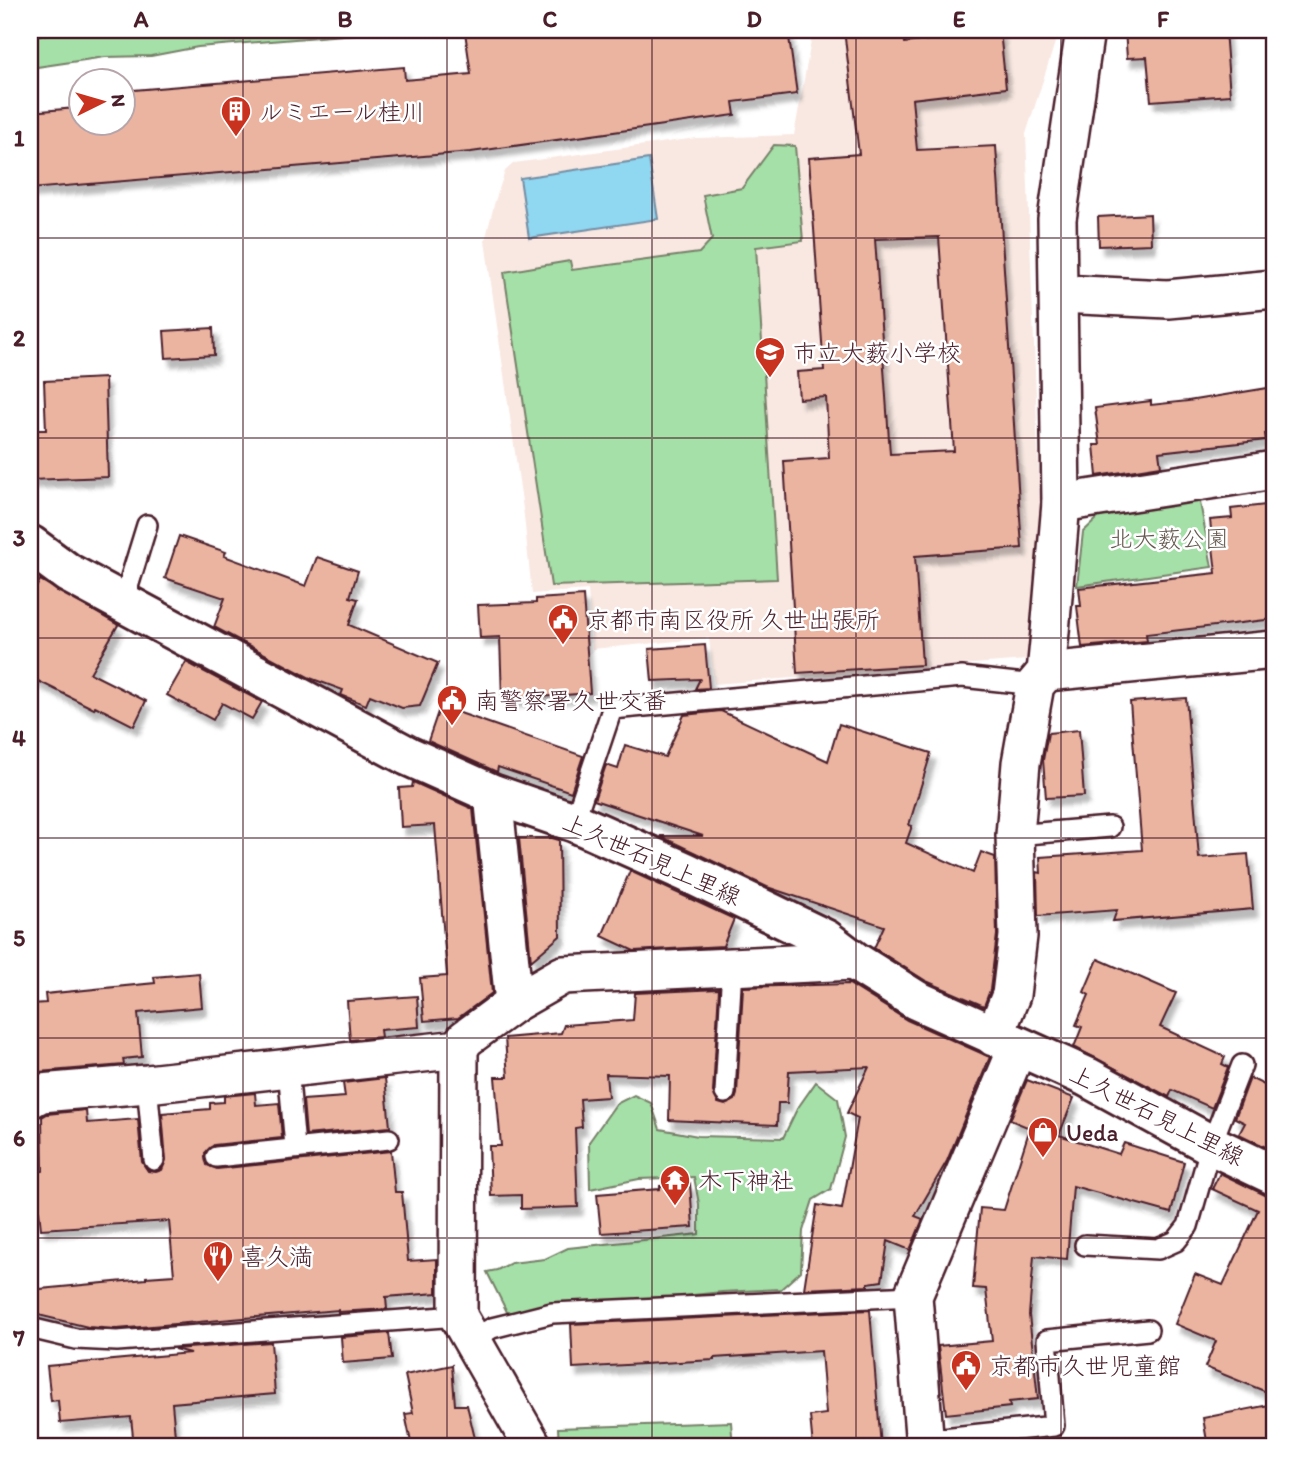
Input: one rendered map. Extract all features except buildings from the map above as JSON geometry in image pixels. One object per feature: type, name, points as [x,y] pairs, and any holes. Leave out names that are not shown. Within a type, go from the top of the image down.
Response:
[{"type":"main road","name":"上久世石見上里線","points":[[30,545],[68,573],[408,756],[493,794],[574,822],[825,939],[854,961],[916,1000],[1087,1077],[1211,1145],[1274,1175]]},
{"type":"street","points":[[925,1443],[913,1296],[1006,1042],[1018,936],[1015,835],[1021,764],[1040,678],[1061,503],[1058,219],[1085,30]]},
{"type":"street","points":[[1059,294],[1168,299],[1274,289]]},
{"type":"street","points":[[1061,503],[1274,470]]},
{"type":"street","points":[[1040,678],[1274,650]]},
{"type":"street","points":[[493,794],[514,1003]]},
{"type":"street","points":[[533,1447],[465,1328],[459,1049],[466,1038],[514,1003],[564,975],[854,961]]},
{"type":"street","points":[[30,1099],[41,1093],[147,1084],[459,1049]]},
{"type":"lane","points":[[123,603],[147,525]]},
{"type":"lane","points":[[574,822],[612,709],[962,677],[1040,678]]},
{"type":"lane","points":[[1015,835],[1110,827]]},
{"type":"lane","points":[[725,1093],[732,967]]},
{"type":"lane","points":[[1085,1245],[1158,1249],[1176,1241],[1188,1226],[1211,1145],[1241,1065]]},
{"type":"lane","points":[[288,1068],[295,1147]]},
{"type":"lane","points":[[147,1084],[154,1160]]},
{"type":"lane","points":[[216,1157],[389,1139]]},
{"type":"lane","points":[[30,1328],[76,1339],[117,1341],[492,1328],[552,1313],[913,1296]]},
{"type":"lane","points":[[925,1443],[1054,1426],[1047,1340],[1148,1330]]},
{"type":"shaded area","name":"市立大薮小学校","points":[[813,30],[1059,30],[1026,134],[1041,529],[1027,660],[714,684],[709,638],[592,649],[588,590],[532,594],[524,516],[485,241],[505,171],[514,163],[696,138],[794,135]]},
{"type":"green space","points":[[99,30],[405,30],[198,47],[151,56],[105,57],[30,68],[30,36]]},
{"type":"green space","points":[[774,145],[795,146],[803,241],[756,247],[777,579],[551,586],[504,272],[570,261],[572,270],[699,253],[712,239],[703,195],[742,188]]},
{"type":"green space","name":"北大薮公園","points":[[1199,497],[1212,567],[1077,586],[1083,532],[1100,516]]},
{"type":"green space","points":[[816,1082],[838,1099],[845,1137],[831,1189],[813,1200],[803,1231],[801,1271],[781,1289],[722,1292],[510,1314],[507,1312],[487,1272],[511,1263],[545,1259],[568,1248],[699,1234],[699,1204],[694,1177],[639,1179],[590,1189],[589,1142],[616,1104],[634,1095],[651,1103],[660,1129],[698,1136],[783,1138],[797,1109]]},
{"type":"green space","points":[[731,1422],[733,1447],[559,1447],[558,1428]]},
{"type":"water","points":[[649,159],[658,219],[529,238],[520,178]]},
{"type":"place","name":"ルミエール桂川","points":[[236,138]]},
{"type":"place","name":"市立大薮小学校","points":[[770,379]]},
{"type":"place","name":"京都市南区役所 久世出張所","points":[[563,646]]},
{"type":"place","name":"南警察署久世交番","points":[[452,727]]},
{"type":"place","name":"Ueda","points":[[1043,1159]]},
{"type":"place","name":"木下神社","points":[[675,1207]]},
{"type":"place","name":"喜久満","points":[[218,1283]]},
{"type":"place","name":"京都市久世児童館","points":[[966,1392]]}]
